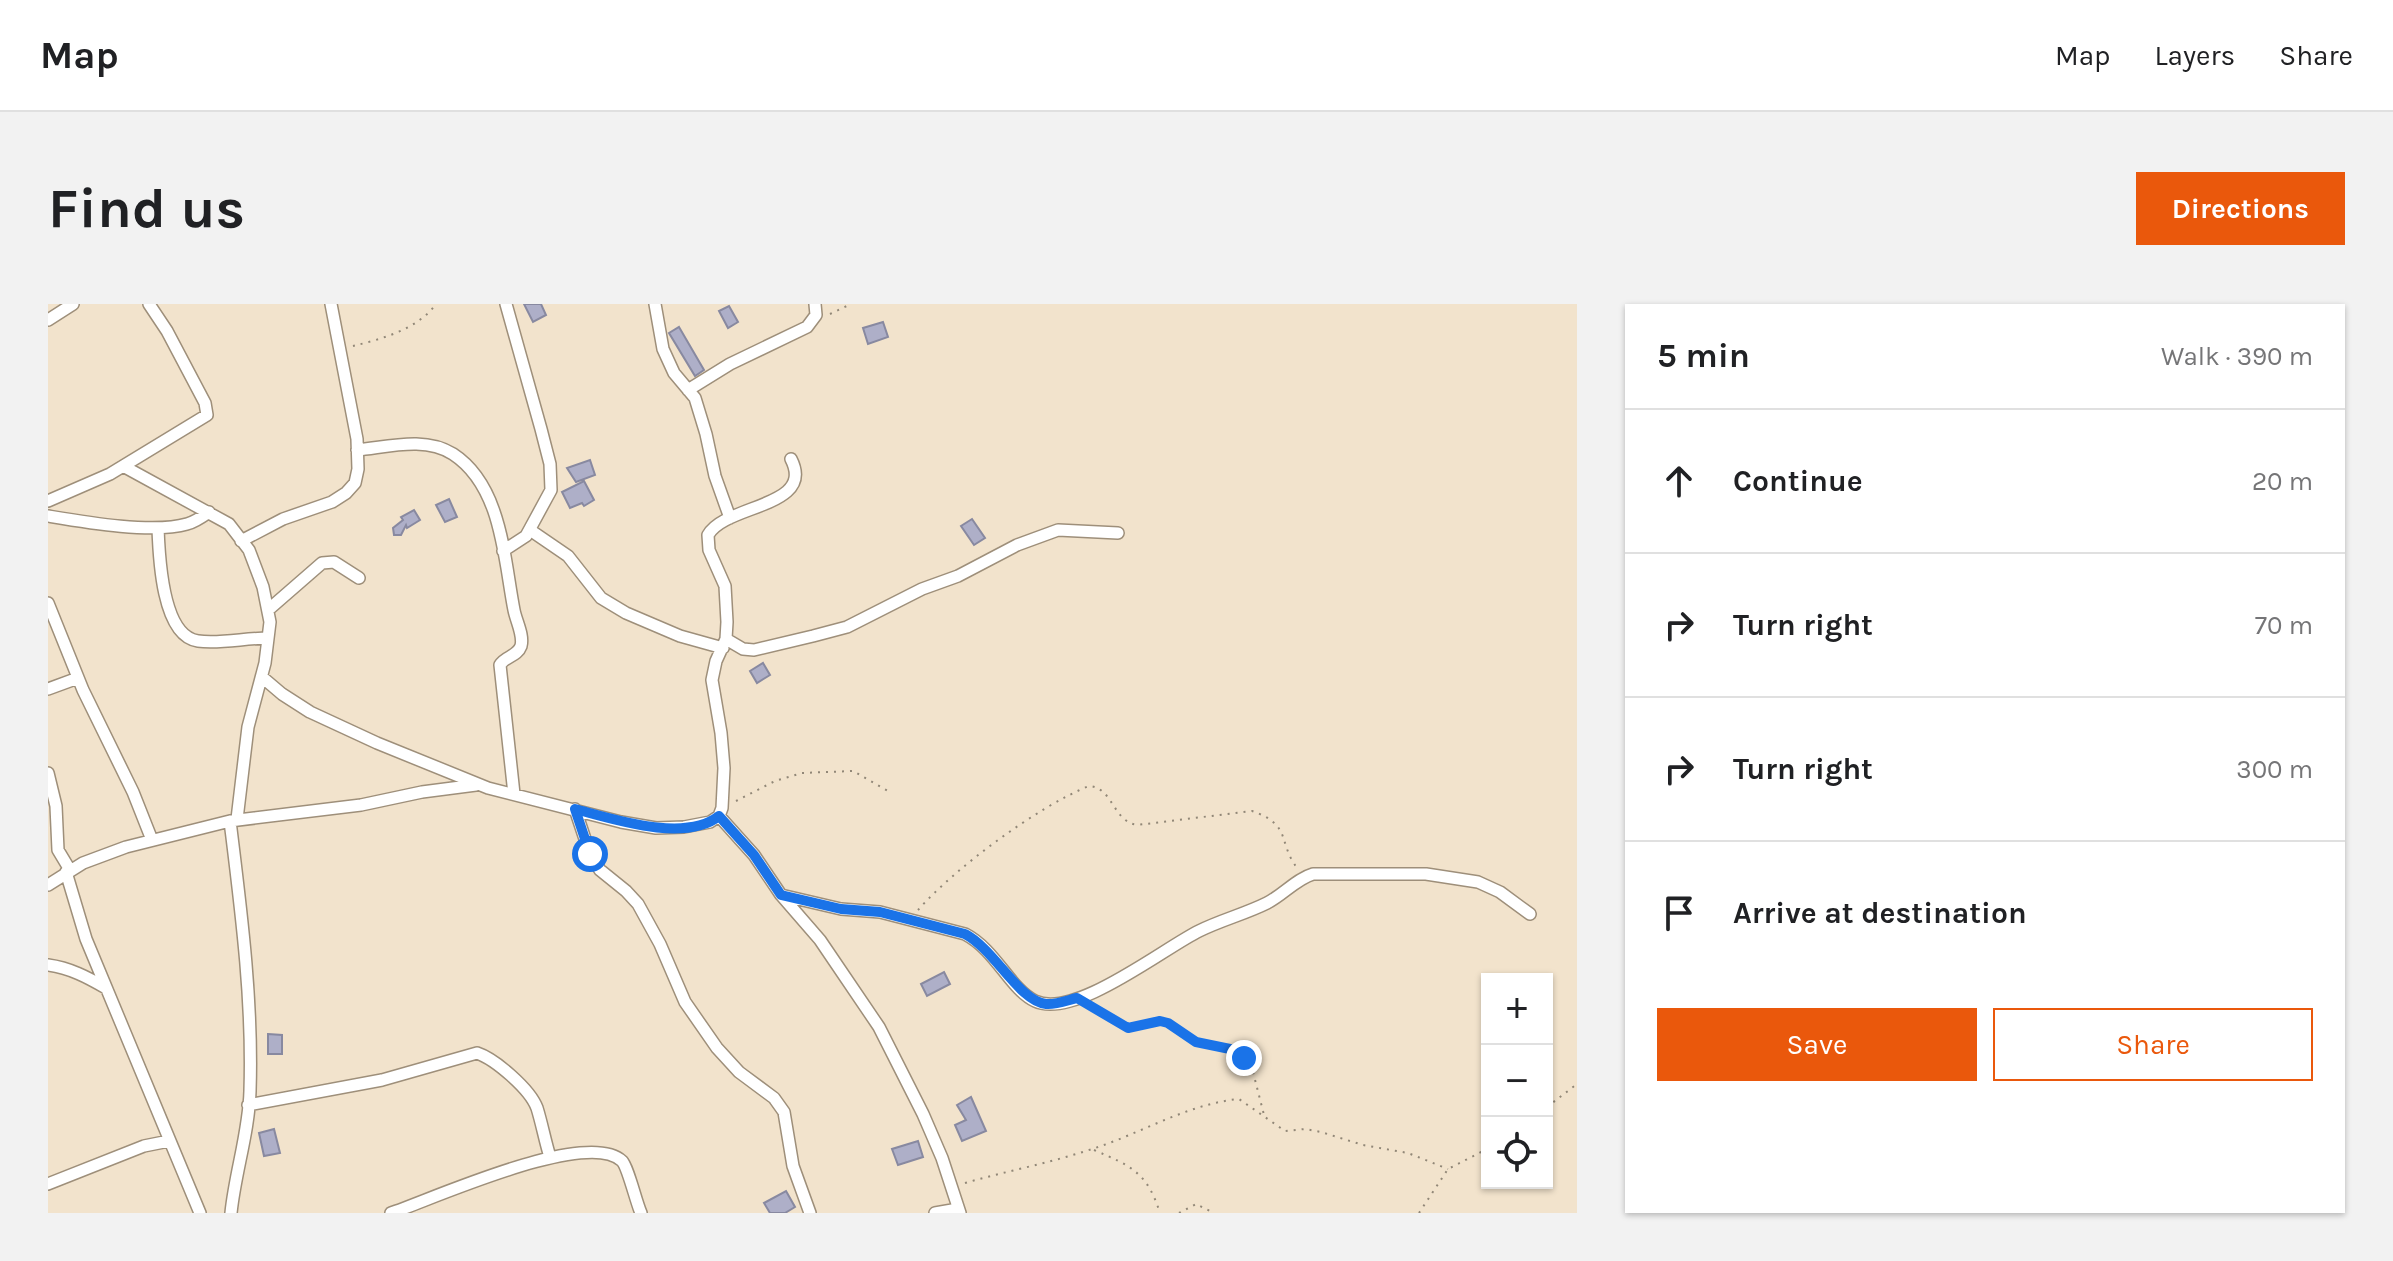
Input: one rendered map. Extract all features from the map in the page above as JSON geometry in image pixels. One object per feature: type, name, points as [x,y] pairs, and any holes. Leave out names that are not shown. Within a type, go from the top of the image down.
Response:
[{"type":"street","points":[[48,486],[48,500],[78,489],[123,466],[207,415],[208,411],[167,331],[149,304]]},
{"type":"street","points":[[241,541],[283,519],[332,502],[355,483],[357,450],[331,304]]},
{"type":"street","points":[[503,551],[526,536],[551,490],[550,464],[506,304]]},
{"type":"street","points":[[655,304],[659,337],[668,363],[700,412],[715,476],[730,518]]},
{"type":"street","points":[[48,320],[66,305]]},
{"type":"street","points":[[688,390],[730,364],[807,327],[815,310]]},
{"type":"street","points":[[357,450],[414,444],[452,453],[473,471],[488,498],[500,530],[522,638],[515,655],[503,660],[500,665],[514,794]]},
{"type":"street","points":[[791,459],[796,467],[796,477],[788,493],[715,526],[709,531],[707,539],[725,586],[724,644],[712,680],[722,745],[721,812],[781,895],[820,940],[879,1027],[923,1114],[959,1211],[935,1213]]},
{"type":"street","points":[[123,466],[229,524],[249,550],[263,587],[270,622],[262,677],[248,727],[234,820],[248,1010],[250,1094],[231,1213]]},
{"type":"street","points":[[48,516],[89,523],[158,528],[190,524],[209,512]]},
{"type":"street","points":[[158,528],[160,559],[173,620],[185,636],[208,641],[268,638]]},
{"type":"street","points":[[530,530],[568,556],[601,598],[626,613],[680,636],[754,650],[847,627],[1017,545],[1058,530],[1118,533]]},
{"type":"street","points":[[268,610],[322,563],[334,562],[359,578]]},
{"type":"street","points":[[48,603],[78,678],[133,792],[152,840]]},
{"type":"street","points":[[262,677],[310,712],[479,784],[621,822],[656,828],[710,822],[721,812]]},
{"type":"street","points":[[48,689],[78,678]]},
{"type":"street","points":[[48,773],[56,806],[58,850],[68,871],[86,939],[200,1213]]},
{"type":"street","points":[[48,885],[68,871],[126,847],[234,820],[361,805],[479,784]]},
{"type":"street","points":[[575,809],[590,854],[600,870],[638,904],[660,944],[685,1002],[717,1048],[739,1072],[774,1098],[784,1112],[793,1166],[810,1213]]},
{"type":"street","points":[[781,895],[820,905],[880,912],[965,934],[977,940],[1000,963],[1019,989],[1034,1001],[1048,1004],[1077,998],[1140,969],[1199,931],[1268,903],[1305,876],[1399,873],[1478,882],[1500,892],[1530,914]]},
{"type":"street","points":[[48,965],[84,975],[106,988]]},
{"type":"street","points":[[248,1105],[382,1080],[477,1053],[485,1055],[514,1079],[536,1105],[550,1157]]},
{"type":"street","points":[[48,1184],[144,1146],[169,1141]]},
{"type":"street","points":[[391,1213],[528,1162],[589,1153],[611,1155],[622,1161],[641,1213]]},
{"type":"path","points":[[340,349],[403,329],[428,316],[436,304]]},
{"type":"path","points":[[815,310],[822,317],[851,304]]},
{"type":"path","points":[[721,812],[775,781],[802,773],[853,771],[888,791]]},
{"type":"path","points":[[910,920],[955,874],[1044,810],[1094,785],[1104,792],[1128,824],[1252,811],[1269,817],[1282,832],[1294,865],[1305,876]]},
{"type":"path","points":[[1077,998],[1128,1028],[1160,1021],[1196,1042],[1239,1053],[1253,1072],[1265,1116]]},
{"type":"path","points":[[1553,1102],[1577,1084]]},
{"type":"path","points":[[952,1187],[1093,1149],[1225,1100],[1245,1101],[1285,1131],[1305,1129],[1321,1132],[1363,1145],[1408,1153],[1448,1169]]},
{"type":"path","points":[[1093,1149],[1130,1165],[1145,1180],[1160,1213]]},
{"type":"path","points":[[1419,1213],[1448,1169],[1481,1152]]},
{"type":"path","points":[[1179,1213],[1196,1204],[1214,1213]]},
{"type":"building","points":[[524,304],[541,304],[546,315],[533,322]]},
{"type":"building","points":[[729,306],[738,322],[728,328],[719,311]]},
{"type":"building","points":[[883,322],[888,337],[868,344],[863,328]]},
{"type":"building","points":[[679,327],[704,370],[695,376],[669,333]]},
{"type":"building","points":[[590,460],[595,475],[576,482],[567,468]]},
{"type":"building","points":[[584,481],[594,500],[584,506],[582,503],[570,508],[562,492]]},
{"type":"building","points":[[449,499],[457,517],[445,522],[436,505]]},
{"type":"building","points":[[414,510],[420,520],[407,528],[406,525],[401,535],[394,535],[393,528],[403,520],[401,517]]},
{"type":"building","points":[[972,519],[985,538],[974,545],[961,526]]},
{"type":"building","points":[[763,663],[770,675],[757,683],[750,671]]},
{"type":"building","points":[[944,972],[950,984],[927,996],[921,984]]},
{"type":"building","points":[[268,1034],[282,1035],[282,1054],[268,1054]]},
{"type":"building","points":[[971,1097],[986,1131],[962,1141],[955,1125],[966,1120],[957,1105]]},
{"type":"building","points":[[274,1129],[280,1153],[264,1156],[259,1133]]},
{"type":"building","points":[[918,1141],[923,1157],[898,1165],[892,1149]]},
{"type":"building","points":[[786,1191],[795,1207],[785,1213],[770,1213],[764,1203]]},
{"type":"route","points":[[590,854],[575,809],[656,828],[684,827],[710,822],[719,816],[754,855],[781,895],[841,909],[880,912],[965,934],[977,940],[1000,963],[1019,989],[1034,1001],[1048,1004],[1077,998],[1128,1028],[1160,1021],[1168,1023],[1196,1042],[1230,1049],[1244,1058]]}]
